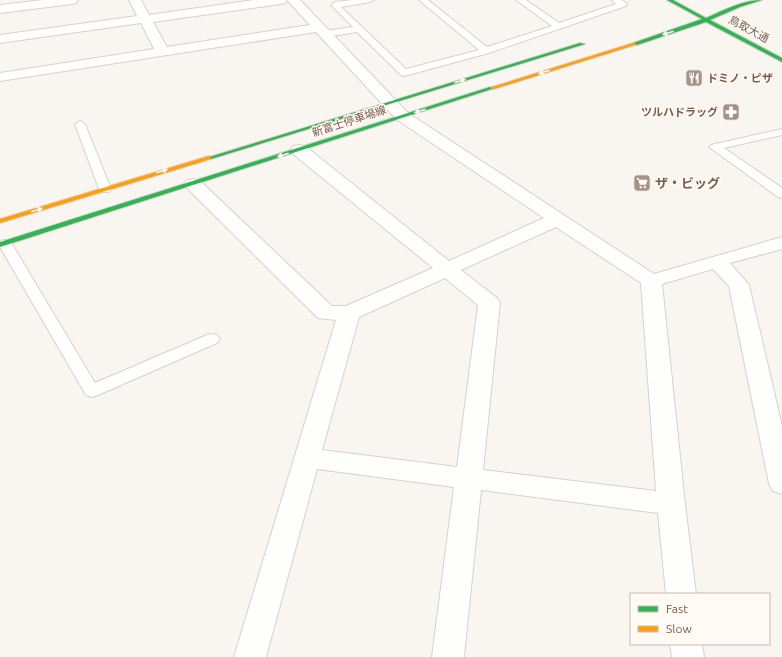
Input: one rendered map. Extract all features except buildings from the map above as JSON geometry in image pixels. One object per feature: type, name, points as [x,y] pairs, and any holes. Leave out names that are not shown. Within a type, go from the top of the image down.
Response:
[{"type":"main road","name":"鳥取大通","points":[[669,0],[782,60]]},
{"type":"main road","name":"新富士停車場線","points":[[0,221],[105,189],[395,110],[672,32],[738,6],[760,0]]},
{"type":"main road","points":[[675,15],[700,5]]},
{"type":"main road","name":"新富士停車場線","points":[[2,244],[299,150],[395,110],[594,40]]},
{"type":"street","points":[[0,9],[72,0]]},
{"type":"street","points":[[135,0],[162,51]]},
{"type":"street","points":[[0,39],[292,0],[323,31],[395,110],[651,281]]},
{"type":"street","points":[[0,77],[162,51],[323,31]]},
{"type":"street","points":[[299,150],[489,303],[448,657]]},
{"type":"street","points":[[193,184],[326,313],[349,313],[558,219]]},
{"type":"street","points":[[651,281],[782,243]]},
{"type":"street","points":[[717,261],[739,285],[782,484]]},
{"type":"street","points":[[651,281],[671,504],[681,593]]},
{"type":"street","points":[[250,657],[349,313]]},
{"type":"street","points":[[308,458],[671,504]]},
{"type":"street","points":[[686,645],[688,657]]},
{"type":"lane","points":[[370,0],[335,5],[404,73],[486,51],[623,4],[616,0]]},
{"type":"lane","points":[[423,0],[486,51]]},
{"type":"lane","points":[[520,0],[558,26]]},
{"type":"lane","points":[[323,31],[360,29]]},
{"type":"lane","points":[[80,124],[105,189]]},
{"type":"lane","points":[[782,132],[715,146],[782,194]]},
{"type":"lane","points":[[2,244],[92,391],[212,339]]},
{"type":"traffic: fast","points":[[669,0],[782,60]]},
{"type":"traffic: fast","points":[[705,20],[738,6],[760,0]]},
{"type":"traffic: fast","points":[[635,44],[705,20]]},
{"type":"traffic: fast","points":[[209,158],[582,44]]},
{"type":"traffic: fast","points":[[0,245],[492,88]]},
{"type":"traffic: slow","points":[[492,88],[635,44]]},
{"type":"traffic: slow","points":[[0,221],[209,158]]},
{"type":"place","name":"ドミノ・ピザ","points":[[694,78]]},
{"type":"place","name":"ツルハドラッグ","points":[[731,112]]},
{"type":"place","name":"ザ・ビッグ","points":[[642,183]]}]
